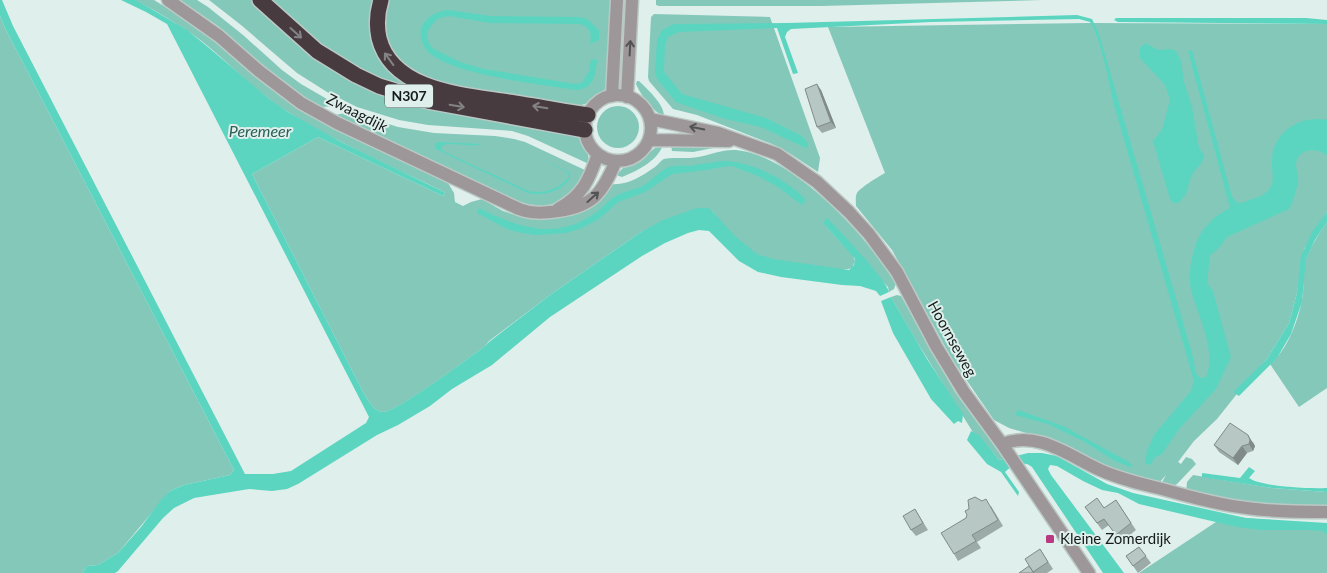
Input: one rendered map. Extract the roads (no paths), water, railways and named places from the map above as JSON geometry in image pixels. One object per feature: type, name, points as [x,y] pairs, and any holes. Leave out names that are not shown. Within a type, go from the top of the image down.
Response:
[{"type":"highway","name":"N307","points":[[260,0],[317,51],[356,75],[379,86],[428,101],[587,122]]},
{"type":"highway","name":"N307","points":[[382,0],[377,13],[381,46],[394,65],[412,79],[437,89],[587,122]]},
{"type":"street","name":"Zwaagdijk","points":[[168,0],[219,36],[286,92],[337,122],[512,207],[533,213],[574,209],[591,200],[605,184],[616,161]]},
{"type":"street","points":[[612,96],[617,0]]},
{"type":"street","points":[[627,97],[632,0]]},
{"type":"street","points":[[612,96],[627,97],[642,105],[650,119],[650,140],[637,156],[627,160],[610,160],[598,154],[588,141],[587,122],[598,102],[612,96]]},
{"type":"street","name":"Hoornseweg","points":[[650,119],[718,133],[760,147],[788,160],[843,205],[869,234],[897,272],[936,346],[964,392],[1002,444],[1089,573]]},
{"type":"street","name":"Hoornseweg","points":[[650,140],[728,141],[760,147]]},
{"type":"street","points":[[554,212],[569,203],[587,183],[598,154]]},
{"type":"street","points":[[1002,444],[1021,439],[1043,443],[1100,470],[1127,480],[1228,505],[1262,510],[1327,512]]},
{"type":"water","name":"Peremeer","points":[[0,0],[2,0],[13,26],[245,474],[273,474],[291,471],[366,423],[369,417],[167,24],[121,0],[136,0],[187,30],[268,98],[288,112],[341,142],[444,192],[443,196],[318,137],[252,174],[364,394],[377,410],[383,412],[391,410],[433,384],[550,295],[641,232],[663,220],[697,208],[708,208],[712,211],[736,237],[757,254],[773,259],[849,270],[854,265],[855,259],[823,223],[827,218],[871,266],[889,292],[880,296],[876,291],[860,286],[781,277],[758,272],[739,261],[709,231],[699,230],[688,233],[642,256],[550,317],[492,365],[452,389],[430,406],[377,435],[298,484],[287,489],[272,491],[249,489],[194,498],[174,508],[163,518],[118,571],[115,573],[82,573],[87,566],[98,565],[118,553],[170,491],[184,485],[230,475],[234,470],[6,30],[0,16]]},
{"type":"water","points":[[449,10],[490,16],[580,17],[587,19],[599,30],[599,40],[590,44],[590,31],[580,24],[490,23],[449,16],[439,18],[427,32],[428,41],[432,48],[460,62],[484,69],[575,84],[582,83],[589,71],[591,59],[597,60],[593,80],[587,87],[576,90],[481,74],[445,62],[432,55],[426,49],[421,37],[421,28],[431,16],[438,12]]},
{"type":"water","points":[[1077,15],[1092,19],[1099,34],[1192,353],[1196,373],[1200,378],[1206,377],[1209,355],[1208,343],[1190,284],[1191,263],[1196,243],[1203,230],[1212,220],[1230,208],[1188,51],[1191,50],[1193,53],[1232,197],[1238,203],[1260,196],[1269,189],[1273,180],[1272,163],[1274,150],[1277,141],[1283,133],[1290,127],[1308,120],[1327,120],[1327,155],[1318,151],[1308,150],[1297,158],[1298,183],[1289,209],[1227,237],[1218,249],[1210,255],[1207,283],[1213,291],[1231,357],[1216,389],[1179,429],[1162,454],[1154,458],[1151,465],[1145,463],[1147,451],[1154,435],[1191,391],[1194,381],[1115,109],[1098,39],[1090,22],[1079,19],[931,22],[791,29],[785,37],[798,73],[793,74],[777,28],[679,32],[668,37],[665,46],[664,72],[682,94],[766,118],[802,136],[808,143],[806,148],[761,127],[722,118],[676,102],[657,79],[655,72],[657,40],[662,30],[674,24],[787,23]]},
{"type":"water","points":[[1116,18],[1306,18],[1327,20],[1327,24],[1118,22],[1114,20]]},
{"type":"water","points":[[1145,43],[1158,50],[1171,49],[1176,51],[1181,61],[1184,82],[1192,107],[1199,148],[1204,155],[1202,163],[1190,179],[1185,196],[1178,203],[1173,203],[1170,199],[1153,141],[1162,130],[1170,100],[1165,85],[1140,58],[1140,48]]},
{"type":"water","points":[[438,142],[482,144],[448,144],[443,145],[441,148],[443,151],[528,191],[540,192],[550,190],[560,185],[569,177],[567,172],[540,158],[569,172],[570,179],[561,187],[551,192],[528,193],[436,149],[435,144]]},
{"type":"water","points":[[723,161],[745,164],[768,173],[789,185],[806,200],[802,205],[778,187],[758,176],[732,166],[672,174],[645,192],[618,202],[599,219],[582,228],[566,233],[535,235],[517,232],[507,229],[477,213],[479,208],[523,226],[553,229],[582,221],[597,212],[614,197],[646,184],[667,168]]},
{"type":"water","points":[[1327,212],[1327,222],[1315,240],[1306,259],[1302,302],[1291,334],[1277,358],[1239,396],[1233,392],[1267,359],[1289,323],[1297,293],[1301,256],[1312,232]]},
{"type":"water","points":[[891,297],[927,359],[963,414],[962,423],[958,421],[954,424],[931,399],[893,333],[881,301]]},
{"type":"water","points":[[1018,410],[1063,426],[1133,466],[1130,467],[1115,461],[1083,441],[1048,424],[1015,415]]},
{"type":"water","points":[[971,431],[979,435],[999,460],[1028,453],[1057,456],[1107,484],[1133,493],[1246,518],[1327,523],[1327,534],[1322,531],[1261,530],[1237,527],[1139,504],[1118,493],[1102,490],[1057,466],[1050,465],[1048,469],[1051,475],[1124,573],[1103,573],[1032,467],[1022,463],[1011,467],[1005,472],[1019,492],[1018,496],[1001,472],[987,464],[967,440]]},
{"type":"water","points":[[1249,467],[1255,471],[1249,478],[1264,484],[1286,487],[1327,488],[1327,492],[1272,488],[1202,477],[1202,473],[1240,478]]},
{"type":"place","name":"Kleine Zomerdijk","points":[[1050,539]]}]
